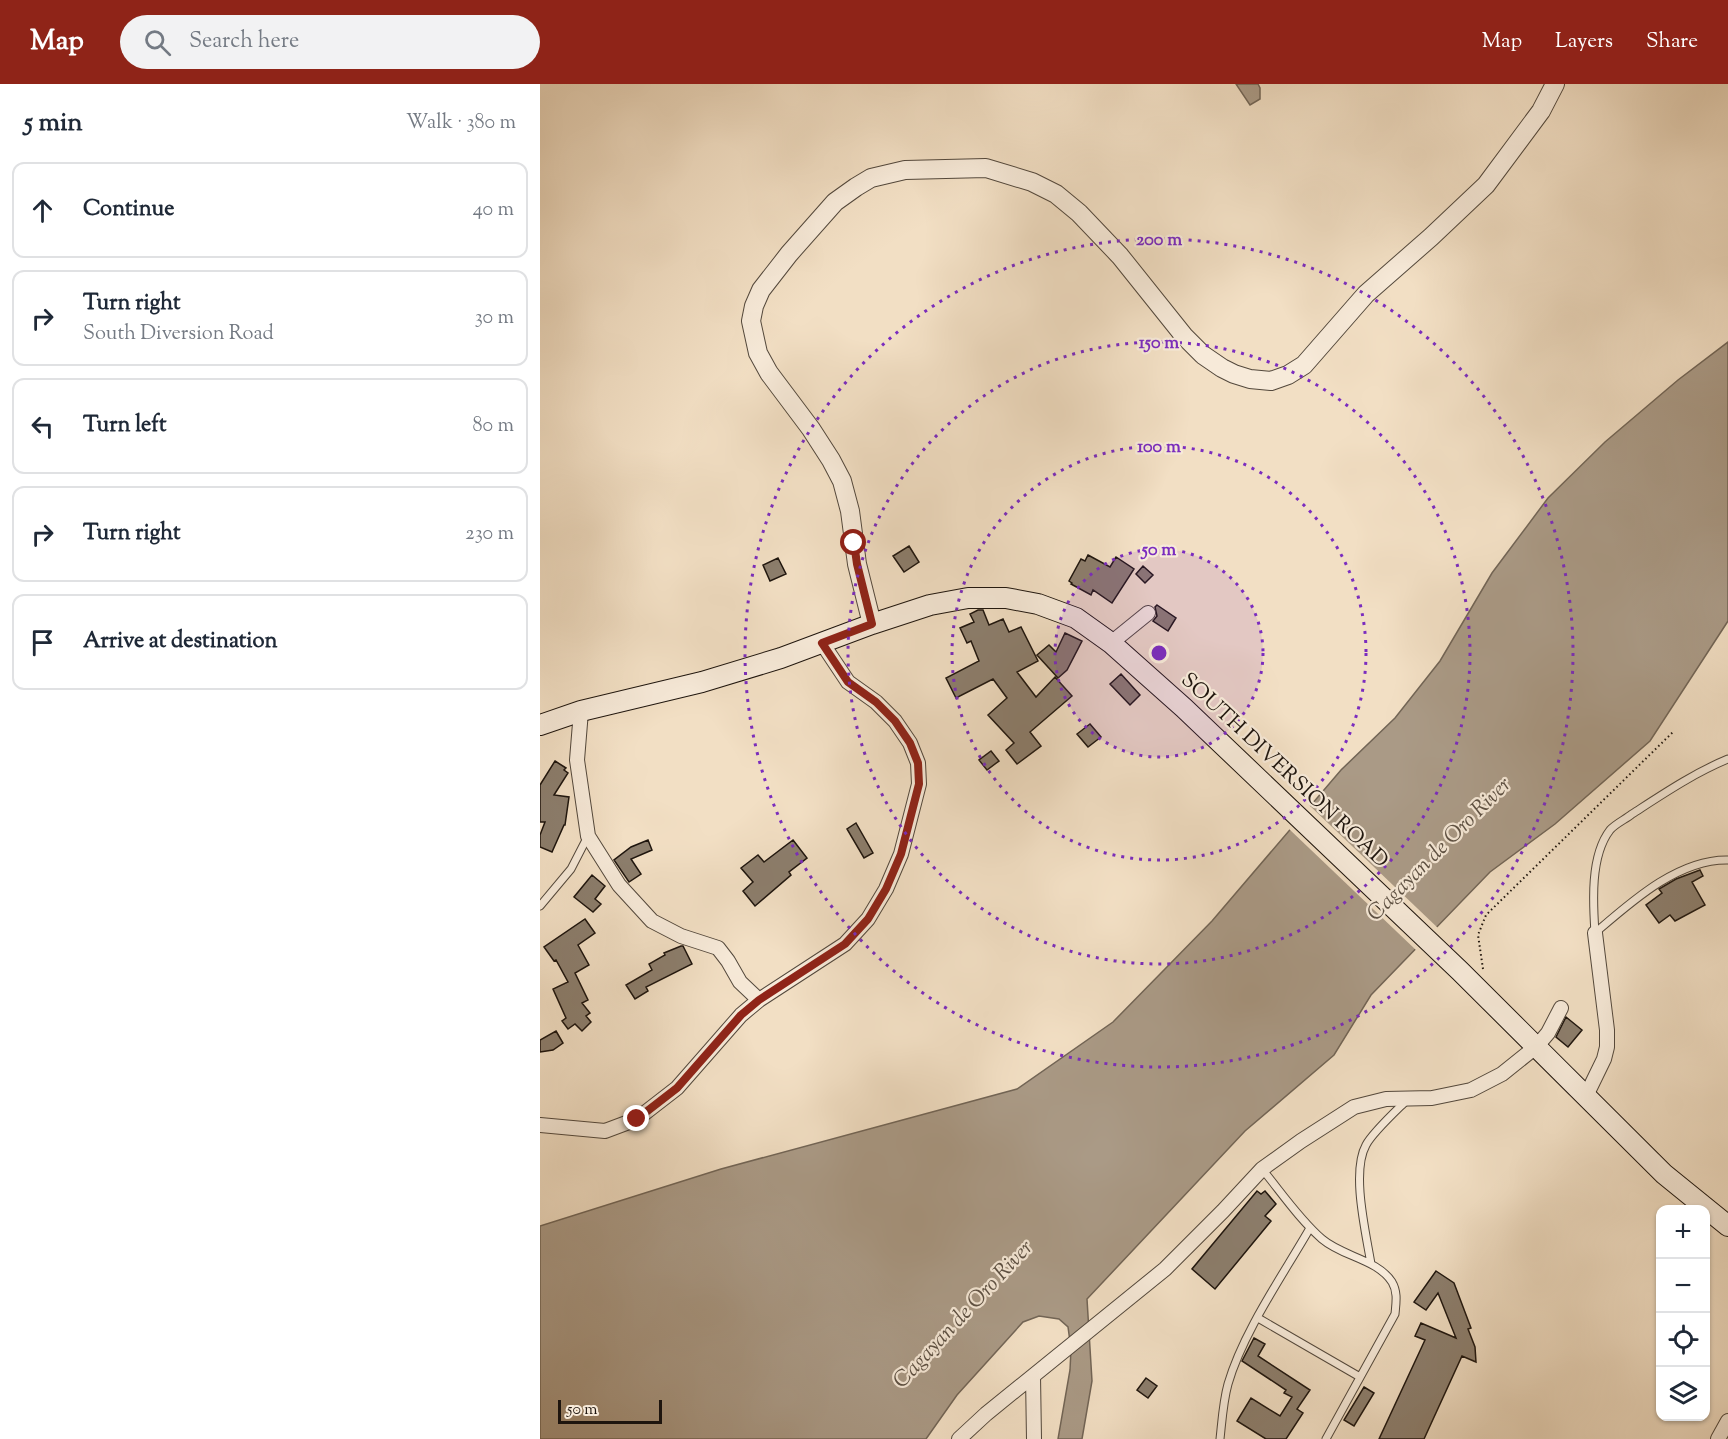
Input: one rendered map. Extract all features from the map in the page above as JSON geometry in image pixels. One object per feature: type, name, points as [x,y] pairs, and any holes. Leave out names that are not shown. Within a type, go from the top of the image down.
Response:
[{"type":"main road","name":"SOUTH DIVERSION ROAD","points":[[540,725],[581,711],[702,682],[781,658],[930,605],[968,598],[1006,598],[1038,604],[1076,618],[1111,643],[1184,708],[1460,971],[1664,1174],[1728,1226]]},
{"type":"street","points":[[872,624],[857,564],[850,511],[842,481],[812,429],[769,373],[758,353],[751,321],[761,290],[835,202],[871,178],[905,170],[986,168],[1032,182],[1056,194],[1079,213],[1120,256],[1184,336],[1203,355],[1234,374],[1250,379],[1271,381],[1288,375],[1304,365],[1366,294],[1486,185],[1541,111],[1555,84]]},
{"type":"street","points":[[1111,643],[1148,613]]},
{"type":"street","points":[[540,1125],[605,1131],[637,1119],[677,1088],[741,1015],[759,1000],[845,944],[868,919],[886,889],[901,854],[919,784],[918,763],[910,743],[895,721],[876,702],[848,682],[822,643]]},
{"type":"street","points":[[581,711],[577,760],[588,836],[619,885],[652,921],[681,936],[718,948],[740,982],[759,1000]]},
{"type":"street","points":[[1586,1096],[1604,1059],[1608,1030],[1595,933]]},
{"type":"street","points":[[959,1439],[986,1414],[1165,1269],[1262,1169],[1301,1141],[1354,1107],[1386,1099],[1432,1098],[1471,1090],[1502,1074],[1538,1047],[1561,1008]]},
{"type":"street","points":[[1034,1439],[1037,1372]]},
{"type":"street","points":[[1718,1439],[1727,1423]]},
{"type":"lane","points":[[1595,933],[1593,892],[1595,877],[1601,846],[1611,829],[1680,784],[1728,759]]},
{"type":"lane","points":[[540,906],[572,869],[588,836]]},
{"type":"lane","points":[[1595,933],[1659,882],[1699,865],[1717,860],[1728,860]]},
{"type":"lane","points":[[1371,1264],[1363,1215],[1359,1164],[1366,1143],[1409,1098]]},
{"type":"lane","points":[[1262,1169],[1310,1228],[1335,1248],[1371,1264],[1394,1284],[1397,1299],[1395,1314],[1326,1439]]},
{"type":"lane","points":[[1220,1439],[1223,1407],[1234,1363],[1310,1228]]},
{"type":"lane","points":[[1258,1318],[1360,1377]]},
{"type":"path","points":[[1482,958],[1478,935],[1486,915],[1672,732]]},
{"type":"water","points":[[1236,84],[1258,84],[1260,99],[1250,105]]},
{"type":"water","name":"Cagayan de Oro River","points":[[1728,342],[1728,621],[1650,741],[1555,824],[1490,872],[1371,995],[1334,1055],[1245,1131],[1087,1299],[1092,1381],[1082,1439],[1058,1439],[1070,1370],[1071,1349],[1068,1327],[1059,1319],[1039,1316],[1023,1322],[957,1395],[926,1439],[540,1439],[540,1226],[721,1169],[1017,1089],[1113,1022],[1212,921],[1341,770],[1395,718],[1440,661],[1492,573],[1548,498],[1605,442],[1678,380]]},
{"type":"pier","points":[[1308,804],[1439,929],[1417,951],[1288,828]]},
{"type":"building","points":[[909,546],[919,562],[904,572],[893,556]]},
{"type":"building","points":[[1088,555],[1110,567],[1116,557],[1134,569],[1112,603],[1093,590],[1091,595],[1069,581],[1081,559],[1085,561]]},
{"type":"building","points":[[778,558],[786,574],[770,581],[763,565]]},
{"type":"building","points":[[1143,566],[1153,575],[1145,583],[1136,574]]},
{"type":"building","points":[[1157,605],[1176,618],[1168,631],[1153,621],[1157,616],[1155,607]]},
{"type":"building","points":[[983,610],[989,625],[1003,619],[1009,632],[1021,627],[1038,661],[1017,672],[1036,697],[1055,677],[1072,696],[1030,732],[1041,746],[1017,764],[1006,750],[1014,743],[988,715],[1007,698],[993,679],[956,698],[946,678],[979,661],[971,641],[967,643],[960,628],[974,622],[970,614]]},
{"type":"building","points":[[1065,633],[1082,641],[1067,670],[1058,678],[1037,655],[1049,645],[1056,652]]},
{"type":"building","points":[[1121,674],[1140,695],[1130,705],[1110,684]]},
{"type":"building","points":[[1090,724],[1101,737],[1088,747],[1077,734]]},
{"type":"building","points":[[991,751],[999,761],[987,770],[979,760]]},
{"type":"building","points":[[555,761],[566,768],[564,770],[568,773],[554,795],[569,797],[565,825],[552,852],[540,847],[540,835],[545,822],[540,822],[540,785]]},
{"type":"building","points":[[856,823],[873,853],[864,858],[847,829]]},
{"type":"building","points":[[648,840],[652,850],[631,859],[641,874],[629,882],[614,860],[631,847]]},
{"type":"building","points":[[793,840],[807,858],[789,872],[791,875],[755,906],[743,891],[753,882],[741,868],[758,855],[764,862]]},
{"type":"building","points":[[1700,870],[1703,876],[1692,882],[1705,905],[1675,921],[1670,915],[1659,923],[1646,905],[1662,893],[1659,889],[1676,879]]},
{"type":"building","points":[[592,875],[605,886],[595,899],[601,904],[593,912],[574,897]]},
{"type":"building","points":[[585,919],[595,933],[578,945],[589,965],[575,973],[588,1000],[582,1003],[590,1013],[586,1016],[591,1022],[582,1031],[575,1024],[568,1029],[562,1021],[566,1018],[553,989],[568,982],[556,960],[554,961],[544,947]]},
{"type":"building","points":[[681,946],[692,964],[646,987],[648,991],[635,999],[626,985],[652,970],[649,964],[665,955],[664,953]]},
{"type":"building","points":[[1566,1017],[1582,1030],[1568,1047],[1556,1037]]},
{"type":"building","points":[[556,1031],[563,1043],[553,1050],[540,1052],[540,1040]]},
{"type":"building","points":[[1257,1191],[1261,1194],[1265,1191],[1276,1204],[1265,1216],[1271,1221],[1215,1289],[1192,1269]]},
{"type":"building","points":[[1436,1271],[1454,1283],[1471,1328],[1468,1329],[1475,1347],[1476,1362],[1462,1356],[1424,1439],[1379,1439],[1425,1340],[1415,1336],[1421,1323],[1456,1338],[1438,1293],[1426,1310],[1414,1302]]},
{"type":"building","points":[[1254,1338],[1265,1344],[1258,1356],[1310,1390],[1297,1409],[1303,1413],[1286,1439],[1266,1439],[1237,1421],[1251,1398],[1280,1416],[1292,1397],[1284,1393],[1286,1390],[1242,1361]]},
{"type":"building","points":[[1146,1378],[1157,1386],[1148,1398],[1137,1390]]},
{"type":"building","points":[[1364,1387],[1374,1393],[1354,1426],[1344,1420]]},
{"type":"route","points":[[637,1119],[677,1088],[741,1015],[759,1000],[845,944],[868,919],[886,889],[901,854],[919,784],[918,763],[910,743],[895,721],[876,702],[848,682],[822,643],[872,624],[854,543]]}]
